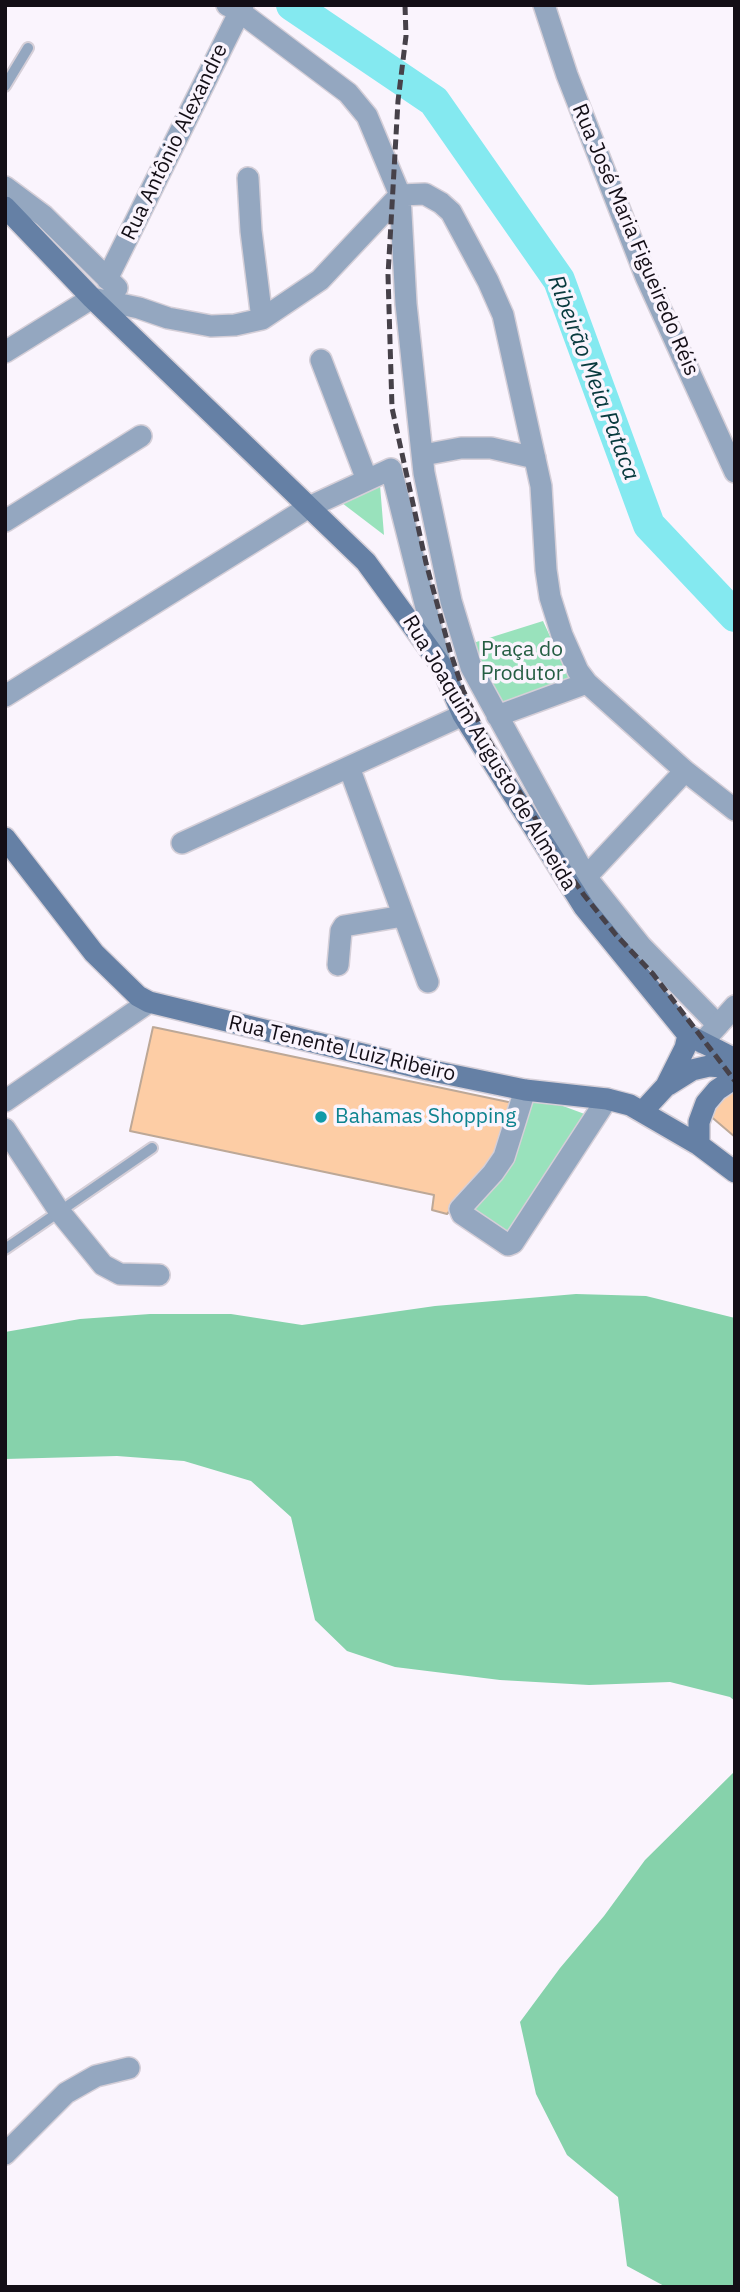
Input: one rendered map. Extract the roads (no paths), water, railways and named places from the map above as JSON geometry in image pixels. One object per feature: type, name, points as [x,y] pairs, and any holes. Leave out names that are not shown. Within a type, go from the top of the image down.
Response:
[{"type":"main road","name":"Rua Joaquim Augusto de Almeida","points":[[5,207],[92,298],[366,562],[441,665],[463,715],[584,907],[705,1034],[735,1059]]},
{"type":"main road","name":"Rua Tenente Luiz Ribeiro","points":[[5,838],[94,953],[138,996],[149,1002],[428,1070],[525,1090],[607,1099],[643,1111],[699,1144],[735,1172]]},
{"type":"main road","points":[[666,1086],[685,1048],[705,1034]]},
{"type":"main road","points":[[643,1111],[666,1086],[692,1070],[709,1066],[735,1068]]},
{"type":"main road","points":[[699,1144],[699,1122],[706,1103],[717,1090],[735,1078]]},
{"type":"street","name":"Rua José Maria Figueiredo Réis","points":[[544,5],[567,75],[646,277],[735,472]]},
{"type":"street","points":[[237,7],[348,93],[367,116],[400,195],[406,304],[424,474],[451,601],[471,667],[586,877],[641,946],[705,1034],[735,1006]]},
{"type":"street","name":"Rua Antônio Alexandre","points":[[107,279],[237,7]]},
{"type":"street","points":[[248,178],[251,231],[262,319]]},
{"type":"street","points":[[5,187],[44,216],[139,308]]},
{"type":"street","points":[[5,352],[92,298],[211,326],[235,325],[262,319],[320,280],[400,195],[425,194],[441,203],[451,212],[503,315],[541,486],[550,597],[562,635],[579,671],[587,683],[685,771],[735,810]]},
{"type":"street","points":[[321,360],[368,480]]},
{"type":"street","points":[[5,521],[141,436]]},
{"type":"street","points":[[423,455],[461,448],[491,447],[535,458]]},
{"type":"street","points":[[5,696],[309,507],[391,469],[441,665]]},
{"type":"street","points":[[498,716],[587,683]]},
{"type":"street","points":[[182,843],[463,715]]},
{"type":"street","points":[[349,767],[428,982]]},
{"type":"street","points":[[586,877],[685,771]]},
{"type":"street","points":[[338,965],[341,931],[344,926],[403,916]]},
{"type":"street","points":[[5,1101],[149,1002]]},
{"type":"street","points":[[525,1090],[504,1157],[460,1209],[462,1214],[508,1245],[513,1243],[607,1099]]},
{"type":"street","points":[[5,1129],[59,1211],[110,1270],[120,1274],[159,1275]]},
{"type":"street","points":[[5,2154],[66,2093],[96,2076],[129,2068]]},
{"type":"lane","points":[[5,86],[28,48]]},
{"type":"lane","points":[[5,1249],[152,1148]]},
{"type":"waterway","name":"Ribeirão Meia Pataca","points":[[292,5],[434,101],[559,280],[649,525],[735,616]]},
{"type":"railway","points":[[405,5],[406,36],[398,101],[388,275],[392,408],[426,563],[450,651],[463,690],[482,729],[563,865],[616,935],[653,974],[735,1081]]},
{"type":"place","name":"Bahamas Shopping","points":[[321,1117]]},
{"type":"park label","name":"Praça do Produtor","points":[[522,662]]}]
